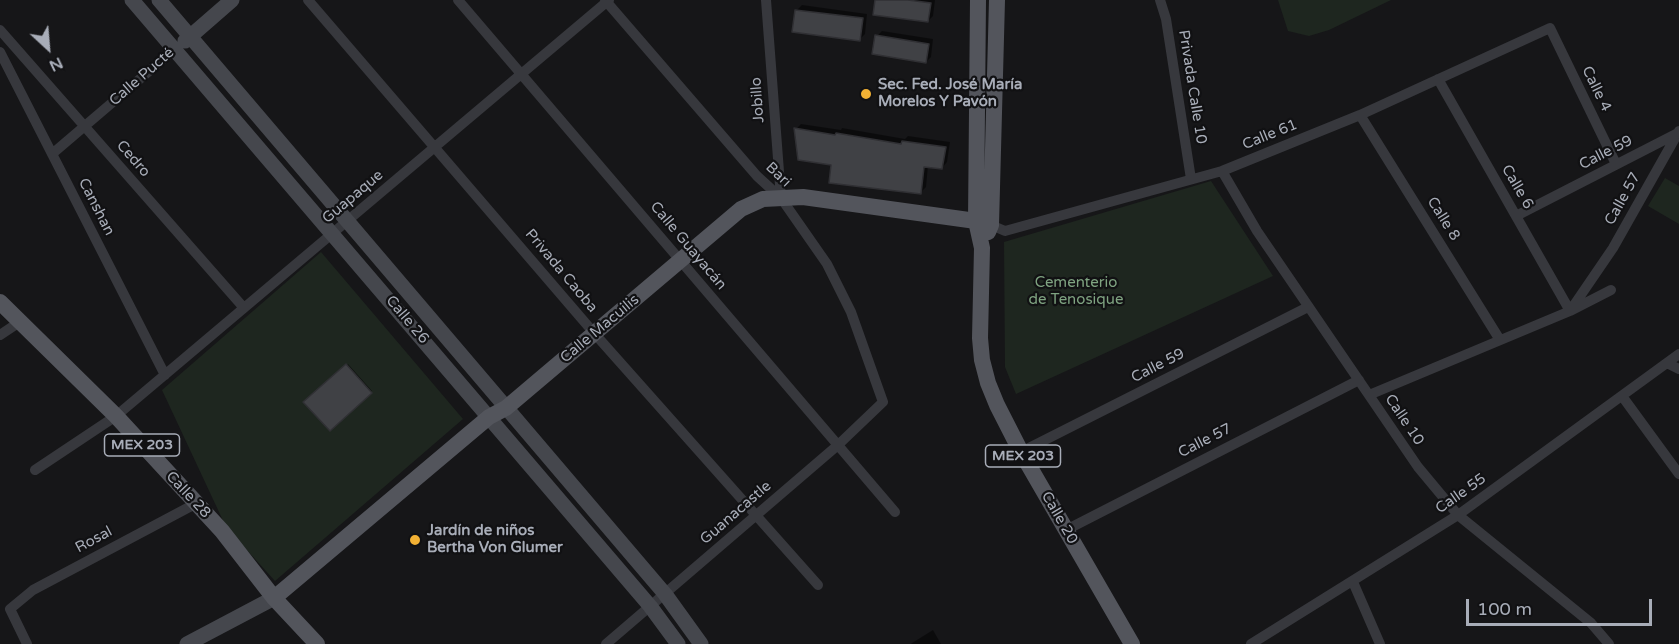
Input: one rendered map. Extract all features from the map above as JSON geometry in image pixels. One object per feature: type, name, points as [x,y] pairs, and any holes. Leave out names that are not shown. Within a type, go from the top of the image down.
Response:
[{"type":"main road","name":"Calle 26","points":[[132,0],[650,606],[678,644]]},
{"type":"main road","name":"Calle 26","points":[[159,0],[664,594],[701,644]]},
{"type":"main road","name":"Calle Pucté","points":[[175,48],[232,0]]},
{"type":"main road","name":"Calle 20","points":[[978,0],[983,223]]},
{"type":"main road","name":"Calle 20","points":[[997,0],[983,223],[980,338],[982,360],[997,405],[1021,452],[1132,644]]},
{"type":"main road","name":"Calle Macuilis","points":[[274,598],[489,417],[506,408],[741,209],[763,199],[803,197],[983,223]]},
{"type":"main road","name":"Calle 28","points":[[0,302],[116,416],[222,531],[274,598],[317,644]]},
{"type":"main road","points":[[187,644],[274,598]]},
{"type":"street","name":"Privada Caoba","points":[[308,0],[594,333],[818,585]]},
{"type":"street","name":"Calle Guayacán","points":[[458,0],[895,512]]},
{"type":"street","name":"Jobillo","points":[[766,0],[781,198]]},
{"type":"street","name":"Privada Calle 10","points":[[1160,0],[1166,19],[1191,179]]},
{"type":"street","name":"Guapaque","points":[[35,470],[116,416],[607,1]]},
{"type":"street","name":"Bari","points":[[607,1],[757,176],[781,198],[827,264],[851,312],[884,402]]},
{"type":"street","name":"Calle 61","points":[[983,223],[1005,231],[1222,171],[1360,115],[1550,28]]},
{"type":"street","name":"Calle 4","points":[[1550,28],[1616,164]]},
{"type":"street","name":"Cedro","points":[[0,30],[244,308]]},
{"type":"street","name":"Calle Pucté","points":[[52,154],[175,48]]},
{"type":"street","name":"Canshan","points":[[0,52],[165,375]]},
{"type":"street","name":"Calle 6","points":[[1438,79],[1570,311]]},
{"type":"street","name":"Calle 8","points":[[1360,115],[1500,340]]},
{"type":"street","name":"Calle 59","points":[[1516,216],[1678,132]]},
{"type":"street","name":"Calle 57","points":[[1570,311],[1613,248],[1678,132]]},
{"type":"street","name":"Calle 10","points":[[1222,171],[1257,231],[1418,467],[1458,515],[1591,623],[1609,644]]},
{"type":"street","points":[[1369,395],[1570,311],[1611,290]]},
{"type":"street","name":"Calle 59","points":[[1021,452],[1308,307]]},
{"type":"street","points":[[0,335],[21,321]]},
{"type":"street","name":"Calle 55","points":[[1251,644],[1458,515],[1679,354]]},
{"type":"street","points":[[1667,363],[1679,369]]},
{"type":"street","name":"Calle 57","points":[[1066,530],[1359,380]]},
{"type":"street","points":[[1622,396],[1679,474]]},
{"type":"street","name":"Guanacastle","points":[[606,644],[838,445],[884,402]]},
{"type":"street","name":"Rosal","points":[[27,644],[10,609],[33,590],[195,504]]},
{"type":"street","points":[[1353,582],[1380,644]]},
{"type":"green space","points":[[1278,0],[1391,0],[1329,30],[1309,36],[1288,31]]},
{"type":"green space","points":[[1665,178],[1679,186],[1679,224],[1648,206]]},
{"type":"green space","name":"Cementerio de Tenosique","points":[[1211,181],[1273,276],[1016,394],[1005,367],[1004,242]]},
{"type":"green space","points":[[321,252],[463,419],[275,581],[226,527],[162,390]]},
{"type":"building","points":[[875,0],[931,3],[928,22],[873,15]]},
{"type":"building","points":[[795,10],[863,18],[860,41],[792,32]]},
{"type":"building","points":[[875,35],[929,44],[926,63],[872,54]]},
{"type":"building","points":[[794,128],[901,144],[902,141],[946,147],[942,169],[924,167],[921,194],[829,183],[831,165],[798,160]]},
{"type":"building","points":[[346,364],[372,393],[330,431],[303,402]]},
{"type":"place","name":"Sec. Fed. José María Morelos Y Pavón","points":[[866,94]]},
{"type":"place","name":"Jardín de niños Bertha Von Glumer","points":[[415,540]]}]
